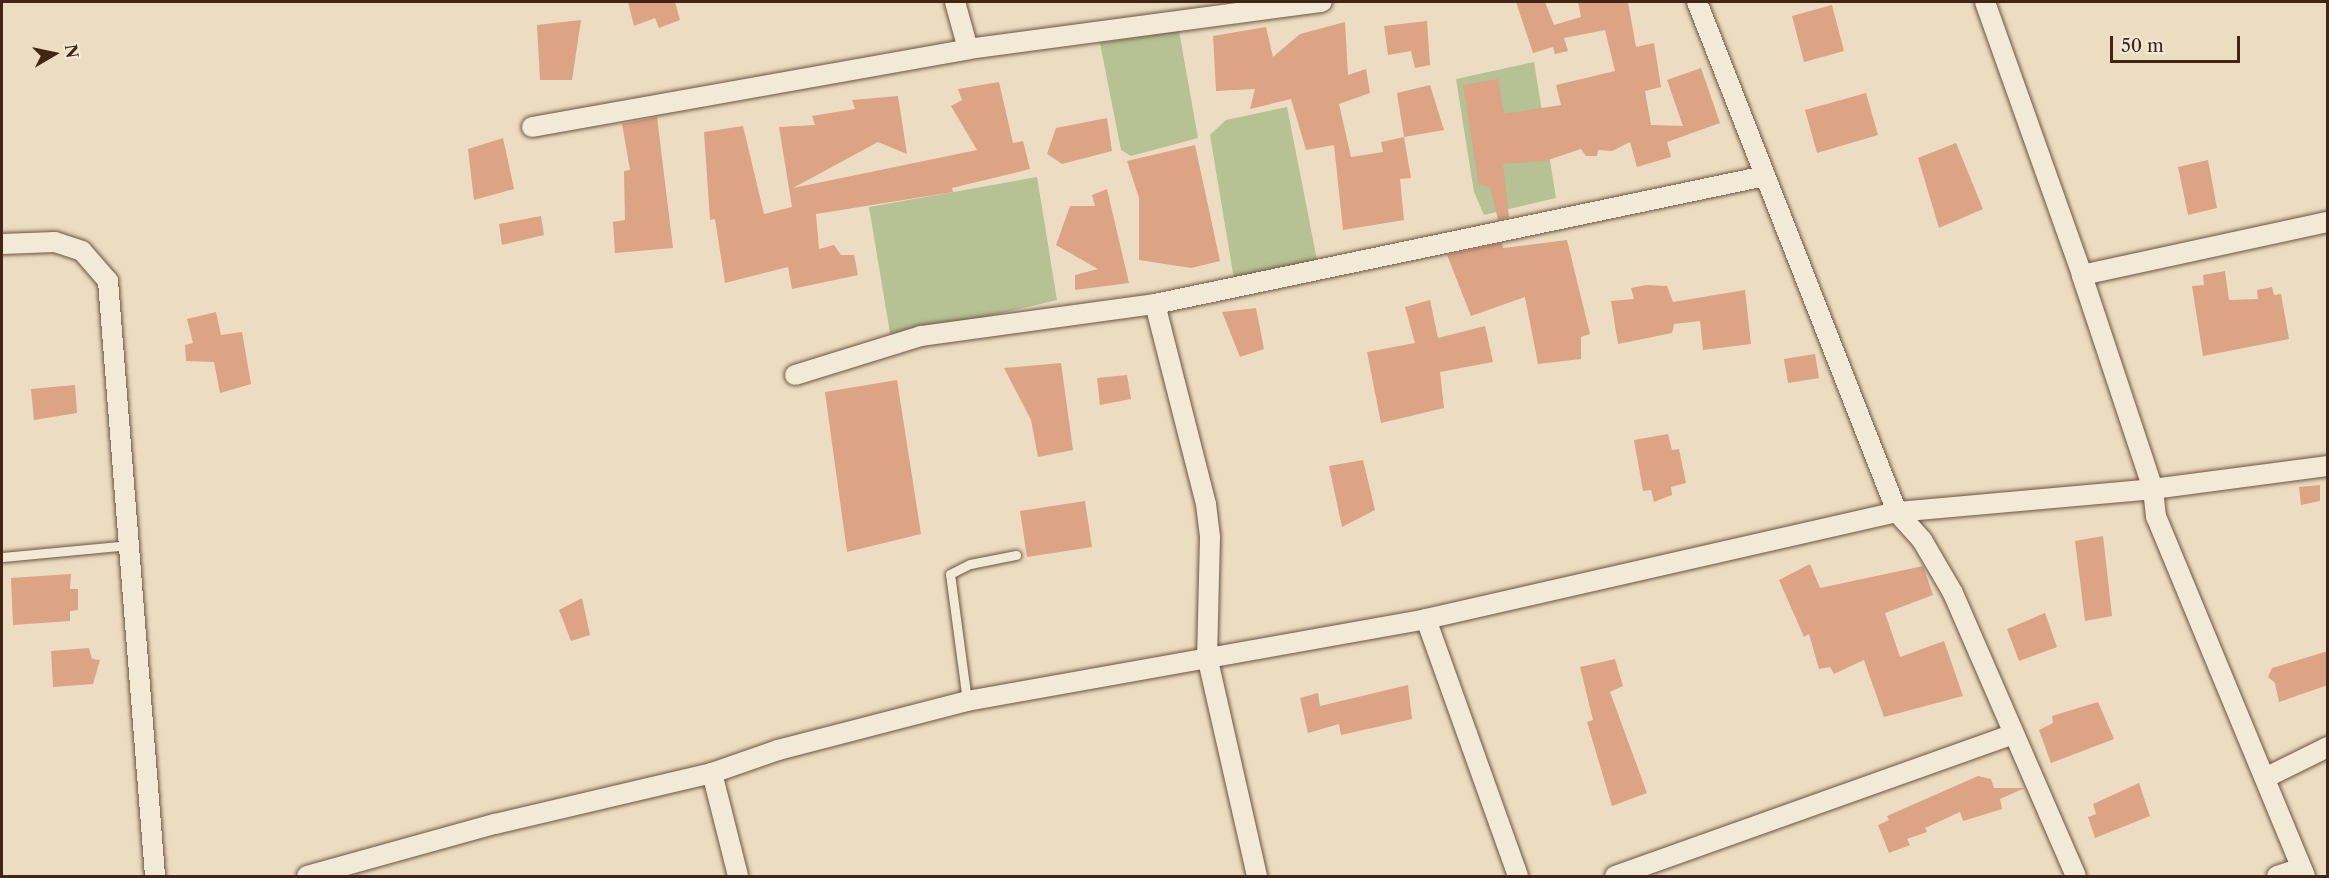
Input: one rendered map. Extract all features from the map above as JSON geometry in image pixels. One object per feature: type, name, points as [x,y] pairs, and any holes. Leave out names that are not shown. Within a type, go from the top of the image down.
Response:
[{"type":"street","points":[[955,2],[968,49]]},
{"type":"street","points":[[532,127],[968,49],[1228,6],[1322,2]]},
{"type":"street","points":[[1697,2],[1897,512],[1922,540],[1953,593],[2012,735],[2076,876]]},
{"type":"street","points":[[1985,2],[2082,275],[2153,489],[2156,517],[2303,872],[2277,876]]},
{"type":"street","points":[[795,375],[921,336],[1155,304],[1765,176]]},
{"type":"street","points":[[2082,275],[2328,222]]},
{"type":"street","points":[[2,244],[55,242],[82,251],[108,281],[155,876]]},
{"type":"street","points":[[1155,304],[1206,504],[1210,537],[1207,656],[1257,876]]},
{"type":"street","points":[[306,876],[495,824],[712,773],[778,750],[968,701],[1207,656],[1426,619],[1897,512],[2153,489],[2328,466]]},
{"type":"street","points":[[1426,619],[1518,876]]},
{"type":"street","points":[[1615,876],[2012,735]]},
{"type":"street","points":[[2265,778],[2328,747]]},
{"type":"street","points":[[712,773],[738,876]]},
{"type":"lane","points":[[2,556],[130,545]]},
{"type":"lane","points":[[968,701],[950,574],[970,564],[1016,555]]},
{"type":"green space","points":[[1179,31],[1198,138],[1131,156],[1121,150],[1100,43]]},
{"type":"green space","points":[[1534,62],[1556,198],[1484,215],[1474,192],[1456,79]]},
{"type":"green space","points":[[1287,107],[1317,260],[1234,279],[1210,135],[1226,120]]},
{"type":"green space","points":[[1037,177],[1057,300],[891,339],[869,207]]},
{"type":"building","points":[[628,2],[675,2],[680,20],[659,28],[655,18],[634,26]]},
{"type":"building","points":[[1516,2],[1545,2],[1554,25],[1581,17],[1578,2],[1628,2],[1636,47],[1654,43],[1661,87],[1645,91],[1651,125],[1683,126],[1667,80],[1701,68],[1720,123],[1667,142],[1671,157],[1637,167],[1630,142],[1612,151],[1598,150],[1597,156],[1586,156],[1581,149],[1545,161],[1503,164],[1509,217],[1498,220],[1490,187],[1479,185],[1463,85],[1498,79],[1504,114],[1561,105],[1556,85],[1615,71],[1605,30],[1564,38],[1568,51],[1555,54],[1553,47],[1533,53]]},
{"type":"building","points":[[1832,5],[1844,51],[1804,62],[1792,16]]},
{"type":"building","points":[[581,20],[572,80],[540,80],[537,25]]},
{"type":"building","points":[[1427,21],[1430,65],[1415,68],[1411,51],[1388,55],[1384,26]]},
{"type":"building","points":[[1345,22],[1348,75],[1366,69],[1370,93],[1339,104],[1351,157],[1383,152],[1381,142],[1404,137],[1411,178],[1400,179],[1404,220],[1343,230],[1334,145],[1306,150],[1291,99],[1250,109],[1255,89],[1216,91],[1213,36],[1266,27],[1273,57],[1300,34]]},
{"type":"building","points":[[999,82],[1013,143],[1023,141],[1030,169],[952,188],[953,192],[816,214],[819,249],[834,245],[841,255],[854,255],[858,275],[792,289],[788,267],[725,283],[715,219],[710,220],[704,132],[743,126],[764,214],[792,207],[779,127],[815,125],[812,116],[855,109],[852,100],[898,96],[907,154],[878,142],[793,188],[977,150],[951,106],[962,100],[958,89]]},
{"type":"building","points":[[1430,85],[1444,130],[1404,137],[1397,93]]},
{"type":"building","points":[[1866,93],[1878,135],[1817,153],[1805,110]]},
{"type":"building","points":[[657,117],[673,248],[615,253],[613,222],[625,220],[624,171],[630,170],[622,124]]},
{"type":"building","points":[[1107,118],[1112,151],[1062,164],[1047,154],[1056,128]]},
{"type":"building","points":[[503,138],[514,189],[474,200],[468,149]]},
{"type":"building","points":[[1956,143],[1983,209],[1939,228],[1918,158]]},
{"type":"building","points":[[1195,145],[1220,261],[1191,268],[1139,260],[1139,198],[1127,161]]},
{"type":"building","points":[[2208,160],[2217,208],[2188,215],[2178,167]]},
{"type":"building","points":[[1107,189],[1129,283],[1075,290],[1075,275],[1098,269],[1056,245],[1070,206],[1095,206],[1092,195]]},
{"type":"building","points":[[541,216],[544,235],[502,245],[499,224]]},
{"type":"building","points":[[1567,240],[1590,334],[1581,337],[1581,359],[1538,364],[1525,297],[1471,316],[1447,255],[1502,243],[1503,248]]},
{"type":"building","points":[[2225,271],[2229,300],[2258,299],[2257,290],[2272,287],[2274,295],[2281,294],[2289,339],[2203,356],[2192,286],[2204,285],[2203,275]]},
{"type":"building","points":[[1646,285],[1667,286],[1673,302],[1745,290],[1751,344],[1703,350],[1700,321],[1674,324],[1672,333],[1618,344],[1611,301],[1634,299],[1631,288]]},
{"type":"building","points":[[1430,300],[1438,338],[1485,326],[1493,362],[1440,372],[1444,408],[1381,423],[1367,352],[1415,343],[1405,307]]},
{"type":"building","points":[[1256,308],[1264,349],[1240,357],[1222,312]]},
{"type":"building","points":[[216,312],[221,335],[242,332],[251,384],[220,393],[214,362],[186,361],[185,345],[193,343],[187,319]]},
{"type":"building","points":[[1815,354],[1819,378],[1788,383],[1784,359]]},
{"type":"building","points":[[1061,363],[1073,450],[1038,457],[1031,420],[1004,368]]},
{"type":"building","points":[[1127,375],[1131,399],[1100,405],[1097,378]]},
{"type":"building","points":[[897,380],[921,534],[847,552],[825,392]]},
{"type":"building","points":[[75,385],[77,413],[34,420],[31,389]]},
{"type":"building","points":[[1668,434],[1672,450],[1679,449],[1686,483],[1671,487],[1672,495],[1654,502],[1651,490],[1643,491],[1634,440]]},
{"type":"building","points":[[1363,460],[1375,510],[1342,527],[1329,466]]},
{"type":"building","points":[[2320,485],[2320,501],[2301,505],[2299,487]]},
{"type":"building","points":[[1085,501],[1092,547],[1027,557],[1020,511]]},
{"type":"building","points":[[2103,536],[2112,616],[2085,621],[2075,541]]},
{"type":"building","points":[[1810,564],[1820,588],[1923,566],[1933,595],[1885,613],[1900,657],[1944,641],[1963,696],[1884,717],[1864,660],[1834,674],[1830,667],[1819,669],[1809,634],[1804,637],[1779,580]]},
{"type":"building","points":[[71,574],[70,589],[78,589],[78,610],[70,611],[70,621],[13,625],[11,578]]},
{"type":"building","points":[[582,598],[590,635],[571,641],[559,610]]},
{"type":"building","points":[[2045,613],[2057,647],[2019,661],[2007,629]]},
{"type":"building","points":[[89,648],[92,659],[100,660],[93,684],[53,687],[51,651]]},
{"type":"building","points":[[2328,651],[2328,685],[2279,702],[2275,683],[2268,677],[2272,668]]},
{"type":"building","points":[[1615,659],[1623,686],[1610,692],[1647,793],[1612,806],[1587,722],[1593,720],[1580,667]]},
{"type":"building","points":[[1408,685],[1412,719],[1341,735],[1339,724],[1308,733],[1300,698],[1318,693],[1320,706]]},
{"type":"building","points":[[2098,702],[2114,739],[2051,763],[2039,730],[2053,723],[2052,716]]},
{"type":"building","points":[[1978,776],[1991,779],[1994,788],[2025,788],[2000,799],[2002,809],[1963,821],[1960,812],[1925,828],[1927,832],[1907,839],[1910,845],[1889,853],[1878,825],[1889,820],[1887,816]]},
{"type":"building","points":[[2139,783],[2150,816],[2095,838],[2088,817],[2096,814],[2093,804]]}]
